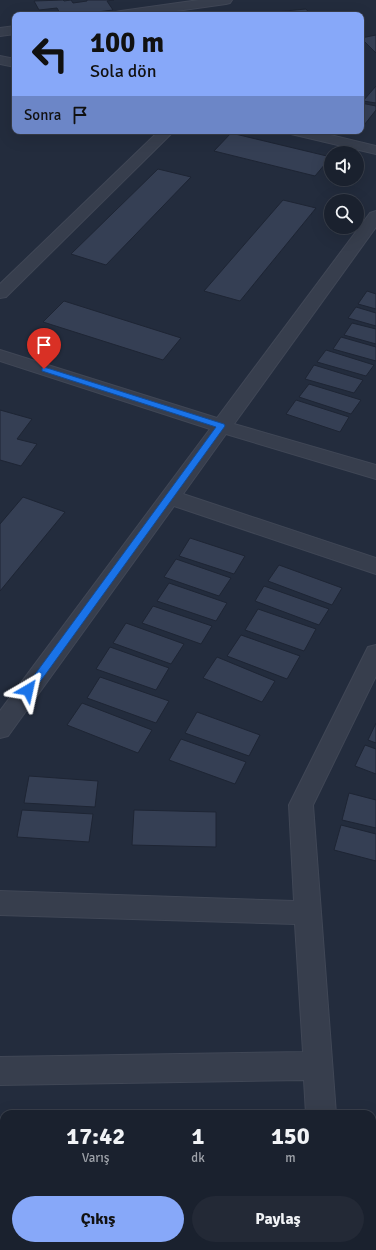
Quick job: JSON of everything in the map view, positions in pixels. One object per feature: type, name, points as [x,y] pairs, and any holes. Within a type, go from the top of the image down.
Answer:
[{"type":"street","points":[[148,12],[192,7],[226,0]]},
{"type":"street","points":[[0,32],[12,30]]},
{"type":"street","points":[[0,60],[12,62]]},
{"type":"street","points":[[0,293],[164,134]]},
{"type":"street","points":[[309,134],[376,150]]},
{"type":"street","points":[[0,729],[376,216]]},
{"type":"street","points":[[0,355],[221,426],[376,472]]},
{"type":"street","points":[[169,497],[376,566]]},
{"type":"street","points":[[321,1110],[301,805],[376,653]]},
{"type":"street","points":[[0,903],[308,913]]},
{"type":"street","points":[[0,1071],[318,1066]]},
{"type":"building","points":[[71,0],[73,3],[87,0],[114,0],[107,1],[113,10],[97,12],[59,12],[57,8],[39,10],[34,1]]},
{"type":"building","points":[[306,9],[308,12],[275,12]]},
{"type":"building","points":[[376,35],[376,53],[364,41],[364,37]]},
{"type":"building","points":[[376,86],[376,103],[364,101]]},
{"type":"building","points":[[364,104],[376,106],[376,110],[364,125]]},
{"type":"building","points":[[230,134],[235,134],[324,155],[324,165],[315,176],[214,151]]},
{"type":"building","points":[[158,169],[191,177],[106,265],[71,254]]},
{"type":"building","points":[[283,200],[316,208],[240,301],[204,291]]},
{"type":"building","points":[[367,291],[376,294],[376,309],[358,304]]},
{"type":"building","points":[[64,301],[181,338],[163,360],[43,322]]},
{"type":"building","points":[[356,307],[376,313],[376,326],[348,318]]},
{"type":"building","points":[[352,323],[376,329],[376,344],[344,335]]},
{"type":"building","points":[[341,337],[376,347],[376,361],[333,349]]},
{"type":"building","points":[[326,350],[374,365],[366,376],[317,362]]},
{"type":"building","points":[[314,365],[363,380],[354,393],[305,379]]},
{"type":"building","points":[[309,384],[361,400],[351,414],[299,397]]},
{"type":"building","points":[[296,400],[349,417],[340,432],[286,414]]},
{"type":"building","points":[[0,410],[32,419],[17,439],[37,444],[21,466],[0,460]]},
{"type":"building","points":[[23,497],[65,512],[0,591],[0,524]]},
{"type":"building","points":[[190,538],[245,556],[234,574],[179,556]]},
{"type":"building","points":[[176,559],[231,578],[219,596],[164,577]]},
{"type":"building","points":[[279,565],[342,588],[332,605],[268,581]]},
{"type":"building","points":[[169,583],[227,603],[216,621],[157,601]]},
{"type":"building","points":[[264,586],[329,609],[319,625],[255,601]]},
{"type":"building","points":[[153,606],[212,626],[201,644],[142,623]]},
{"type":"building","points":[[258,609],[316,629],[304,651],[245,630]]},
{"type":"building","points":[[126,623],[184,644],[171,664],[113,643]]},
{"type":"building","points":[[241,635],[300,656],[287,679],[227,656]]},
{"type":"building","points":[[110,647],[169,668],[156,690],[96,669]]},
{"type":"building","points":[[217,657],[275,681],[262,702],[203,678]]},
{"type":"building","points":[[100,677],[169,701],[156,723],[87,698]]},
{"type":"building","points":[[82,703],[152,730],[138,753],[67,725]]},
{"type":"building","points":[[197,712],[260,735],[249,756],[185,733]]},
{"type":"building","points":[[376,723],[376,743],[368,740]]},
{"type":"building","points":[[181,739],[246,762],[235,784],[169,760]]},
{"type":"building","points":[[365,745],[376,749],[376,774],[355,766]]},
{"type":"building","points":[[29,776],[98,781],[95,807],[24,803]]},
{"type":"building","points":[[349,793],[376,800],[376,828],[342,820]]},
{"type":"building","points":[[22,810],[93,814],[89,842],[17,837]]},
{"type":"building","points":[[134,810],[216,812],[216,847],[132,845]]},
{"type":"building","points":[[341,825],[376,834],[376,861],[334,850]]},
{"type":"route","points":[[28,690],[221,426],[44,369]]}]
